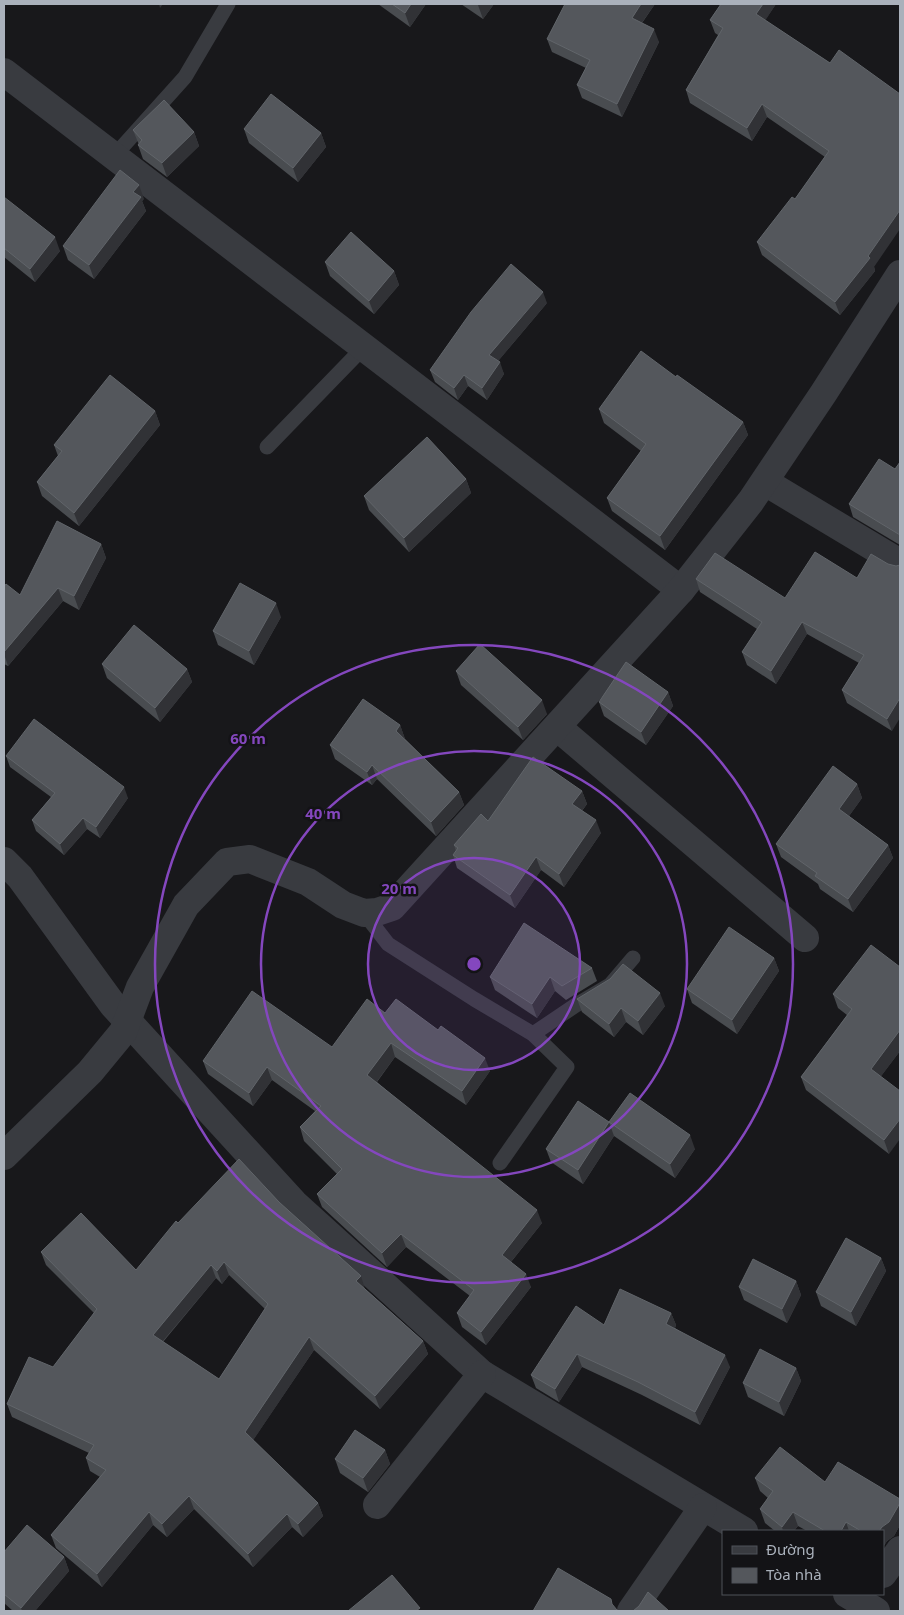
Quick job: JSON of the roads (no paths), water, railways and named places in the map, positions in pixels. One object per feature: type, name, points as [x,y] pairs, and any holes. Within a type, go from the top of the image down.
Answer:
[{"type":"street","points":[[4,72],[115,155],[681,590]]},
{"type":"street","points":[[4,1156],[90,1072],[123,1032],[140,987],[186,905],[227,862],[250,859],[308,882],[343,904],[364,913],[377,912],[392,907],[681,590],[751,501],[900,274]]},
{"type":"street","points":[[764,482],[900,563]]},
{"type":"street","points":[[557,727],[805,938]]},
{"type":"street","points":[[4,861],[20,876],[113,1005],[294,1202],[482,1374],[742,1530]]},
{"type":"street","points":[[377,1505],[482,1374]]},
{"type":"street","points":[[631,1611],[703,1507]]},
{"type":"street","points":[[884,1573],[900,1550]]},
{"type":"lane","points":[[115,155],[185,77],[228,4]]},
{"type":"lane","points":[[267,447],[364,347]]},
{"type":"lane","points":[[364,913],[388,944],[533,1034],[567,1068],[500,1163]]},
{"type":"lane","points":[[533,1034],[610,985],[633,958]]}]
